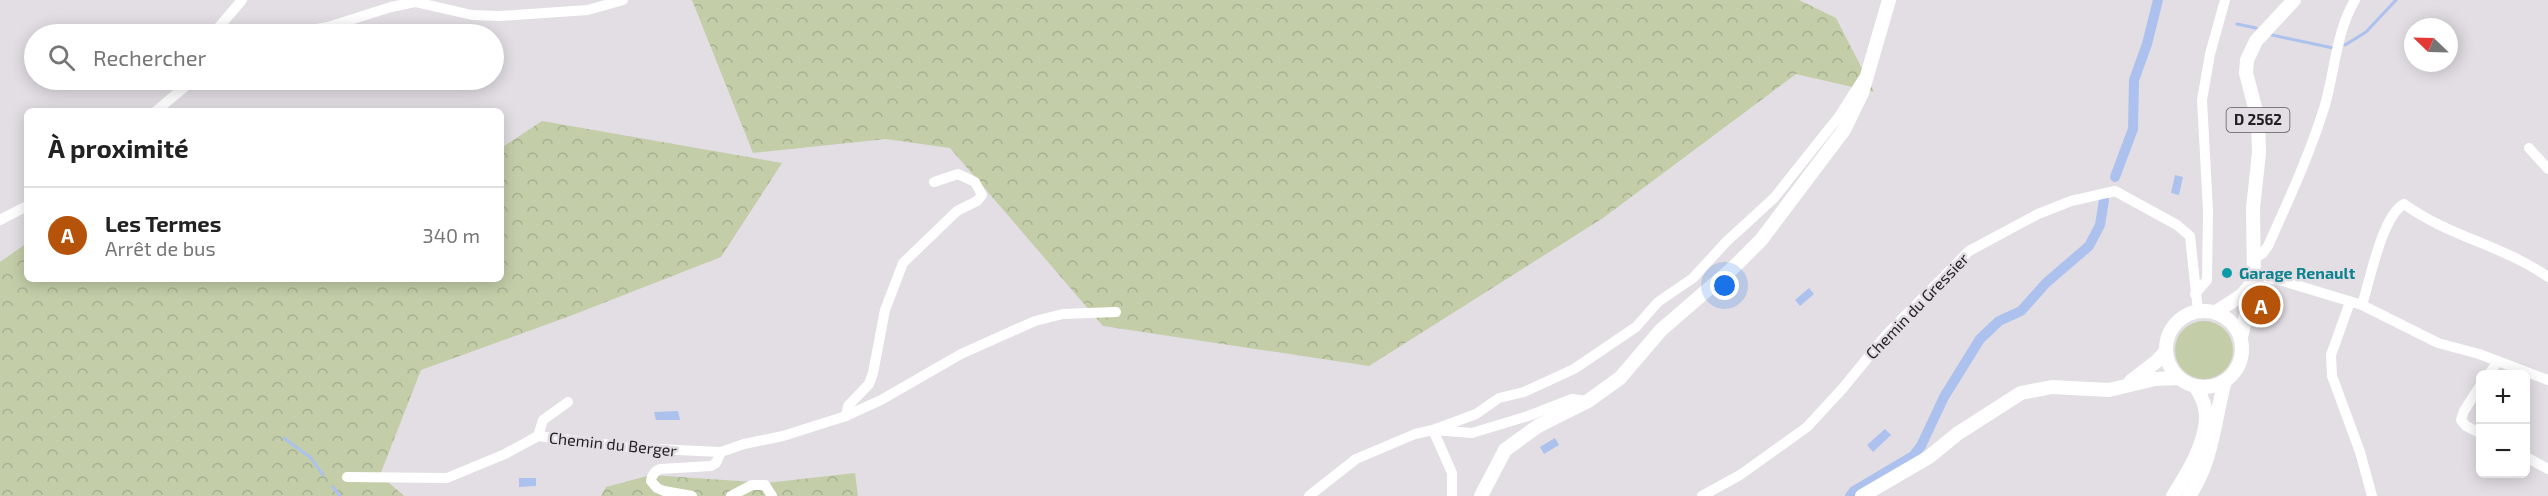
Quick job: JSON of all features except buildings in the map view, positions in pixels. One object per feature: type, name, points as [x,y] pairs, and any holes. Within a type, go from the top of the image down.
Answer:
[{"type":"main road","points":[[1481,496],[1505,450],[1538,426],[1588,401],[1620,378],[1661,330],[1735,266],[1761,240],[1844,130],[1862,93],[1889,0]]},
{"type":"main road","name":"D 2562","points":[[2241,337],[2254,280],[2253,208],[2260,136],[2258,119],[2249,91],[2246,73],[2247,60],[2256,41],[2294,0]]},
{"type":"main road","points":[[2216,312],[2242,295],[2254,280]]},
{"type":"main road","points":[[2198,311],[2216,312],[2235,326],[2241,337],[2241,360],[2235,372],[2225,381],[2206,388],[2196,387],[2178,378],[2172,370],[2166,351],[2167,340],[2178,321],[2198,311]]},
{"type":"main road","points":[[2121,388],[2143,374],[2166,351]]},
{"type":"main road","points":[[1862,496],[1929,457],[1957,434],[2021,393],[2052,387],[2109,390],[2155,379],[2178,378]]},
{"type":"main road","points":[[2190,496],[2210,453],[2225,381]]},
{"type":"main road","points":[[2173,496],[2191,468],[2206,422],[2205,409],[2196,387]]},
{"type":"street","points":[[222,24],[242,0]]},
{"type":"street","points":[[337,24],[415,2],[472,15],[499,16],[588,10],[623,0]]},
{"type":"street","points":[[2195,294],[2207,280],[2208,211],[2202,100],[2210,54],[2225,0]]},
{"type":"street","points":[[2255,258],[2266,250],[2311,151],[2326,102],[2341,32],[2355,0]]},
{"type":"street","points":[[1309,496],[1356,459],[1415,434],[1433,430],[1476,414],[1499,399],[1524,392],[1574,369],[1636,327],[1659,302],[1693,278],[1726,242],[1774,198],[1840,116],[1870,68]]},
{"type":"street","points":[[159,108],[179,90]]},
{"type":"street","points":[[2529,148],[2548,169]]},
{"type":"street","points":[[846,416],[848,406],[868,384],[873,373],[885,310],[903,263],[957,211],[977,201],[982,195],[975,182],[958,174],[946,176],[934,182]]},
{"type":"street","name":"Chemin du Gressier","points":[[1702,496],[1740,475],[1807,428],[1887,334],[1970,251],[2038,214],[2098,193],[2115,191],[2177,225],[2190,236],[2198,311]]},
{"type":"street","points":[[2362,305],[2387,225],[2398,207],[2404,204],[2423,218],[2517,258],[2548,277]]},
{"type":"street","points":[[0,220],[24,208]]},
{"type":"street","points":[[2254,280],[2276,279],[2362,305],[2438,343],[2498,361],[2548,380]]},
{"type":"street","points":[[2350,302],[2331,355],[2332,376],[2360,452],[2372,496]]},
{"type":"street","points":[[721,452],[846,416],[881,400],[961,354],[1035,321],[1063,314],[1116,312]]},
{"type":"street","points":[[2492,370],[2498,361]]},
{"type":"street","points":[[2476,393],[2464,411],[2461,420],[2476,431]]},
{"type":"street","points":[[1433,430],[1472,433],[1528,416],[1572,399],[1588,401]]},
{"type":"street","points":[[538,436],[543,420],[568,402]]},
{"type":"street","points":[[1433,430],[1452,473],[1452,496]]},
{"type":"street","name":"Chemin du Berger","points":[[347,477],[447,478],[505,454],[538,436],[635,448],[721,452],[720,458],[711,466],[660,469],[655,471],[651,477],[651,481],[657,488],[692,496]]},
{"type":"street","points":[[2530,459],[2548,469]]},
{"type":"street","points":[[2180,496],[2191,468]]},
{"type":"street","points":[[731,496],[752,485],[765,485],[772,496]]},
{"type":"green space","points":[[692,0],[1799,0],[1836,18],[1874,92],[1796,74],[1603,218],[1369,366],[1103,326],[950,148],[886,139],[753,153]]},
{"type":"green space","points":[[542,121],[782,163],[721,257],[570,316],[421,370],[380,475],[404,496],[0,496],[0,262],[24,245],[24,282],[504,282],[504,146]]},
{"type":"green space","points":[[2204,321],[2215,323],[2228,334],[2233,350],[2231,361],[2220,374],[2204,379],[2193,377],[2180,366],[2175,350],[2177,339],[2188,326]]},
{"type":"green space","points":[[855,473],[858,496],[601,496],[606,487],[651,475],[766,483]]},
{"type":"water","points":[[2175,175],[2183,177],[2179,195],[2171,193]]},
{"type":"water","points":[[1809,288],[1814,294],[1800,306],[1795,300]]},
{"type":"water","points":[[678,411],[680,420],[656,420],[654,412]]},
{"type":"water","points":[[1885,429],[1891,435],[1873,452],[1867,445]]},
{"type":"water","points":[[1555,438],[1559,445],[1544,454],[1540,447]]},
{"type":"water","points":[[519,478],[536,478],[536,486],[519,487]]},
{"type":"waterway","points":[[2115,177],[2133,129],[2134,80],[2147,44],[2158,0]]},
{"type":"waterway","points":[[2345,45],[2366,32],[2396,0]]},
{"type":"waterway","points":[[2237,24],[2256,28]]},
{"type":"waterway","points":[[2272,35],[2333,48]]},
{"type":"waterway","points":[[1850,496],[1854,491],[1913,456],[1921,446],[1944,397],[1980,339],[1999,321],[2021,311],[2046,283],[2089,246],[2100,225],[2104,200]]},
{"type":"waterway","points":[[284,438],[311,458],[323,475]]},
{"type":"waterway","points":[[333,487],[340,496]]},
{"type":"place","name":"Garage Renault","points":[[2227,273]]},
{"type":"place","name":"Les Termes","points":[[2261,305]]}]
